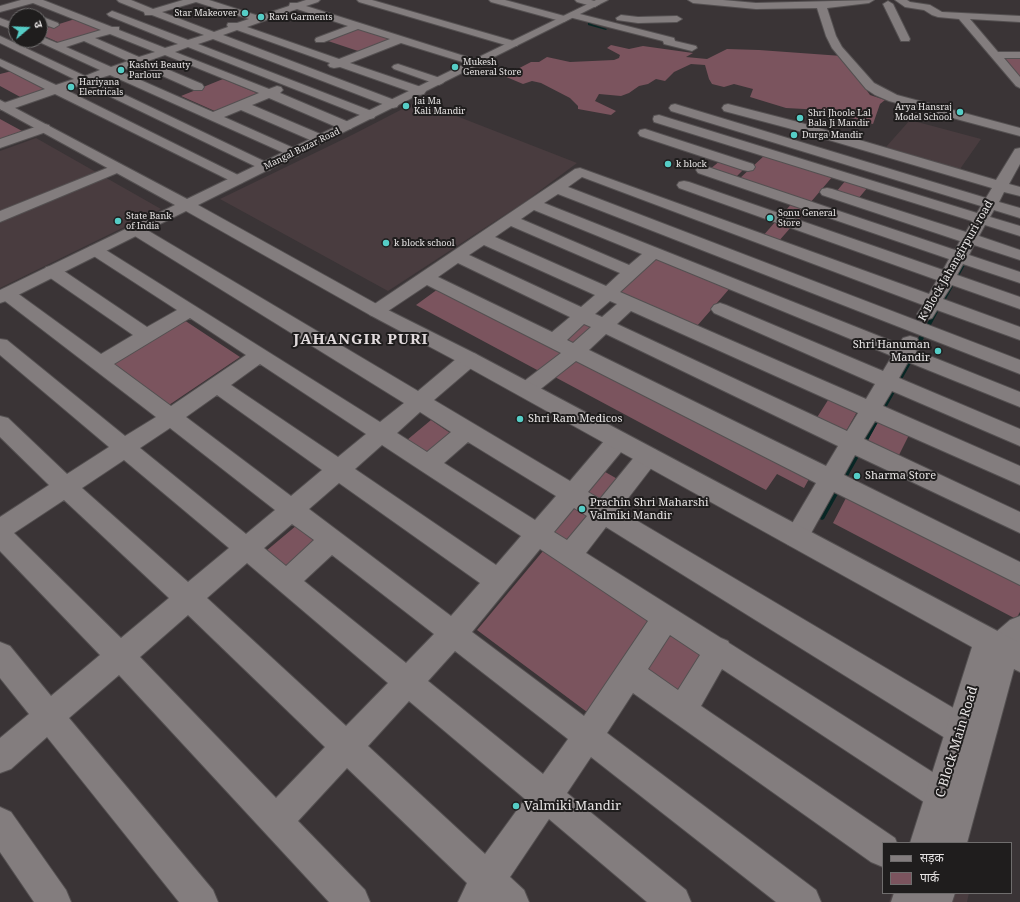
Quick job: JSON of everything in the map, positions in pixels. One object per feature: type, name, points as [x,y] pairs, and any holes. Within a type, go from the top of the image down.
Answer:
[{"type":"street","points":[[9,5],[34,0],[269,93],[346,126]]},
{"type":"street","points":[[122,0],[393,104]]},
{"type":"street","points":[[160,0],[196,12]]},
{"type":"street","points":[[57,46],[85,38],[130,21],[201,0],[272,24]]},
{"type":"street","points":[[362,0],[513,44]]},
{"type":"street","points":[[494,0],[582,8],[604,16],[634,20],[679,21],[673,9]]},
{"type":"street","points":[[693,0],[756,6],[858,2],[888,4],[902,2],[911,6],[928,7],[937,14],[963,17],[1020,19]]},
{"type":"street","points":[[858,2],[869,0]]},
{"type":"street","points":[[2,106],[56,90],[297,6],[318,1]]},
{"type":"street","points":[[283,2],[476,63]]},
{"type":"street","points":[[388,7],[401,2]]},
{"type":"street","points":[[812,3],[838,48],[870,86],[879,92],[893,98],[1020,132]]},
{"type":"street","points":[[888,4],[905,39]]},
{"type":"street","points":[[265,8],[292,17]]},
{"type":"street","points":[[582,8],[670,40],[668,42],[692,48]]},
{"type":"street","name":"Mangal Bazar Road","points":[[4,295],[420,90],[439,81],[464,74],[476,63],[582,8]]},
{"type":"street","points":[[989,8],[1007,19]]},
{"type":"street","points":[[99,9],[370,115]]},
{"type":"street","points":[[937,14],[936,16],[942,25]]},
{"type":"street","points":[[245,15],[223,22],[420,90]]},
{"type":"street","points":[[963,17],[1020,84]]},
{"type":"street","points":[[48,22],[54,25]]},
{"type":"street","points":[[334,45],[317,39],[340,33],[358,25]]},
{"type":"street","points":[[326,28],[340,33]]},
{"type":"street","points":[[85,38],[198,86]]},
{"type":"street","points":[[213,117],[314,73],[400,39]]},
{"type":"street","points":[[6,40],[44,60],[265,167]]},
{"type":"street","points":[[48,42],[293,153]]},
{"type":"street","points":[[0,73],[97,43]]},
{"type":"street","points":[[381,46],[395,51]]},
{"type":"street","points":[[480,49],[494,54]]},
{"type":"street","points":[[347,50],[374,59]]},
{"type":"street","points":[[996,55],[1020,55]]},
{"type":"street","points":[[0,62],[237,180]]},
{"type":"street","points":[[388,64],[439,81]]},
{"type":"street","points":[[444,67],[464,74]]},
{"type":"street","points":[[170,97],[226,76]]},
{"type":"street","points":[[241,105],[320,140]]},
{"type":"street","points":[[2,106],[376,311],[469,359],[796,537],[1006,645]]},
{"type":"street","points":[[675,108],[985,211],[1020,231]]},
{"type":"street","points":[[728,108],[793,125],[1020,192]]},
{"type":"street","points":[[659,119],[985,211],[1020,213]]},
{"type":"street","points":[[0,144],[44,128]]},
{"type":"street","points":[[645,132],[748,167]]},
{"type":"street","name":"K Block Jahangirpuri road","points":[[796,537],[1020,152]]},
{"type":"street","points":[[0,217],[117,168]]},
{"type":"street","points":[[703,170],[1020,278]]},
{"type":"street","points":[[376,311],[580,172],[1020,334]]},
{"type":"street","points":[[684,185],[1020,303]]},
{"type":"street","points":[[557,188],[1020,367]]},
{"type":"street","points":[[827,192],[1020,255]]},
{"type":"street","points":[[533,204],[1020,400]]},
{"type":"street","points":[[510,220],[631,272]]},
{"type":"street","points":[[136,230],[961,730]]},
{"type":"street","points":[[482,238],[1020,476]]},
{"type":"street","points":[[95,250],[951,801]]},
{"type":"street","points":[[554,341],[653,252]]},
{"type":"street","points":[[457,256],[1020,523]]},
{"type":"street","points":[[52,271],[147,336]]},
{"type":"street","points":[[425,277],[1020,574]]},
{"type":"street","points":[[697,333],[741,288]]},
{"type":"street","points":[[4,295],[100,363],[804,902]]},
{"type":"street","points":[[526,390],[575,352],[629,303]]},
{"type":"street","points":[[720,309],[1020,438]]},
{"type":"street","points":[[100,363],[190,310]]},
{"type":"street","points":[[0,345],[674,902]]},
{"type":"street","points":[[0,530],[260,355]]},
{"type":"street","points":[[0,758],[469,359]]},
{"type":"street","points":[[217,385],[498,581]]},
{"type":"street","points":[[0,424],[347,747],[481,890],[512,902]]},
{"type":"street","points":[[428,464],[467,430]]},
{"type":"street","points":[[276,821],[454,634],[618,440]]},
{"type":"street","points":[[570,555],[648,456]]},
{"type":"street","points":[[0,535],[120,656],[353,902]]},
{"type":"street","points":[[287,581],[331,540]]},
{"type":"street","points":[[481,890],[588,736],[666,617]]},
{"type":"street","name":"C Block Main Road","points":[[952,842],[951,801],[961,730],[1006,645]]},
{"type":"street","name":"C Block Main Road","points":[[927,842],[951,801],[1006,645]]},
{"type":"street","points":[[683,710],[718,650]]},
{"type":"street","points":[[0,656],[201,902]]},
{"type":"street","points":[[629,673],[882,849]]},
{"type":"street","points":[[0,823],[54,902]]},
{"type":"shaded area","name":"k block school","points":[[418,101],[577,163],[526,201],[388,291],[220,199],[354,134]]},
{"type":"shaded area","points":[[910,120],[981,139],[960,169],[886,147]]},
{"type":"shaded area","points":[[36,138],[161,209],[0,288],[0,151]]},
{"type":"shaded area","points":[[892,894],[969,894],[967,902],[889,902]]},
{"type":"green space","points":[[75,19],[104,31],[62,44],[48,38],[48,27]]},
{"type":"green space","points":[[357,27],[392,38],[361,52],[325,40]]},
{"type":"green space","points":[[611,45],[629,49],[643,46],[693,53],[686,57],[707,59],[727,49],[842,56],[870,95],[885,100],[880,104],[873,124],[822,110],[786,108],[750,97],[753,89],[734,84],[724,87],[712,84],[705,65],[691,64],[674,72],[665,81],[656,79],[621,96],[599,94],[595,101],[616,111],[611,115],[578,109],[578,106],[570,98],[541,83],[532,81],[523,84],[504,76],[531,62],[539,62],[547,57],[570,62],[614,60],[619,58],[620,55],[607,48]]},
{"type":"green space","points":[[1002,58],[1020,58],[1020,79]]},
{"type":"green space","points":[[12,71],[50,90],[24,99],[0,86],[0,74]]},
{"type":"green space","points":[[223,79],[259,94],[217,112],[181,96]]},
{"type":"green space","points":[[0,119],[22,131],[0,139]]},
{"type":"green space","points":[[765,155],[833,176],[810,203],[739,179]]},
{"type":"green space","points":[[721,160],[745,168],[734,179],[709,170]]},
{"type":"green space","points":[[846,180],[868,187],[858,199],[836,192]]},
{"type":"green space","points":[[793,202],[809,208],[797,222],[781,216]]},
{"type":"green space","points":[[776,221],[792,226],[778,242],[762,237]]},
{"type":"green space","points":[[656,258],[730,288],[697,326],[620,292]]},
{"type":"green space","points":[[438,289],[565,353],[539,371],[416,305]]},
{"type":"green space","points":[[581,318],[599,327],[576,348],[558,338]]},
{"type":"green space","points":[[184,320],[240,357],[169,405],[113,363]]},
{"type":"green space","points":[[574,356],[810,477],[804,488],[777,474],[766,490],[553,376]]},
{"type":"green space","points":[[830,397],[858,410],[845,433],[816,419]]},
{"type":"green space","points":[[431,420],[450,433],[426,453],[407,440]]},
{"type":"green space","points":[[878,421],[909,435],[897,459],[866,444]]},
{"type":"green space","points":[[600,469],[621,481],[601,505],[580,492]]},
{"type":"green space","points":[[847,496],[1020,582],[1020,612],[1016,619],[833,523]]},
{"type":"green space","points":[[576,500],[597,513],[568,548],[546,534]]},
{"type":"green space","points":[[297,525],[317,541],[285,568],[266,551]]},
{"type":"green space","points":[[543,551],[648,620],[587,712],[477,630]]},
{"type":"green space","points":[[669,628],[706,652],[677,699],[640,673]]},
{"type":"waterway","points":[[593,21],[589,24],[606,29]]},
{"type":"waterway","points":[[940,306],[967,258]]},
{"type":"waterway","points":[[916,347],[937,310]]},
{"type":"waterway","points":[[822,517],[912,356]]},
{"type":"place","name":"Star Makeover","points":[[245,13]]},
{"type":"place","name":"Ravi Garments","points":[[261,17]]},
{"type":"place","name":"Mukesh General Store","points":[[455,67]]},
{"type":"place","name":"Kashvi Beauty Parlour","points":[[121,70]]},
{"type":"place","name":"Hariyana Electricals","points":[[71,87]]},
{"type":"place","name":"Jai Ma Kali Mandir","points":[[406,106]]},
{"type":"place","name":"Arya Hansraj Model School","points":[[960,112]]},
{"type":"place","name":"Shri Jhoole Lal Bala Ji Mandir","points":[[800,118]]},
{"type":"place","name":"Durga Mandir","points":[[794,135]]},
{"type":"place","name":"k block","points":[[668,164]]},
{"type":"place","name":"Sonu General Store","points":[[770,218]]},
{"type":"place","name":"State Bank of India","points":[[118,221]]},
{"type":"place","name":"k block school","points":[[386,243]]},
{"type":"place","name":"Shri Hanuman Mandir","points":[[938,351]]},
{"type":"place","name":"Shri Ram Medicos","points":[[520,419]]},
{"type":"place","name":"Sharma Store","points":[[857,476]]},
{"type":"place","name":"Prachin Shri Maharshi Valmiki Mandir","points":[[582,509]]},
{"type":"place","name":"Valmiki Mandir","points":[[516,806]]},
{"type":"district","name":"JAHANGIR PURI","points":[[361,340]]}]
